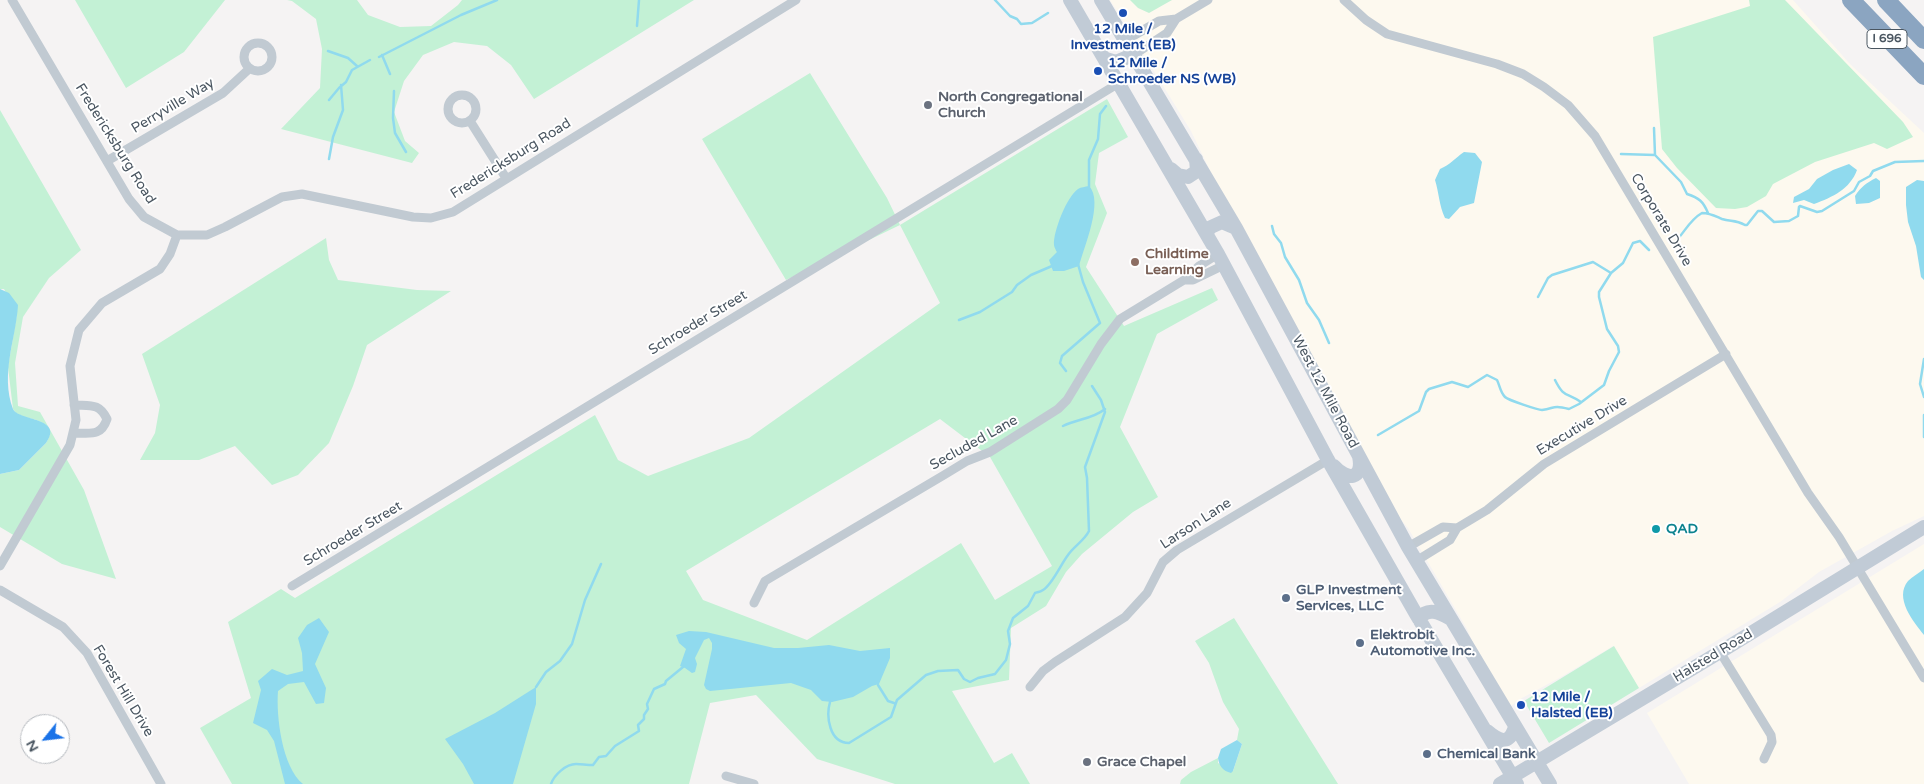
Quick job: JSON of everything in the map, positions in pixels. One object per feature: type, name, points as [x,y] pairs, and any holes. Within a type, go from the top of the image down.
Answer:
[{"type":"highway","name":"I 696","points":[[1851,0],[1924,76]]},
{"type":"highway","name":"I 696","points":[[1886,0],[1924,40]]},
{"type":"main road","name":"West 12 Mile Road","points":[[1070,0],[1206,232],[1328,460],[1515,780]]},
{"type":"main road","name":"West 12 Mile Road","points":[[1101,0],[1196,157],[1236,228],[1416,561],[1550,784]]},
{"type":"main road","points":[[1106,59],[1116,62],[1135,54]]},
{"type":"main road","points":[[1168,167],[1178,175],[1188,177],[1197,171],[1196,157]]},
{"type":"main road","points":[[1206,232],[1210,227],[1222,222],[1236,228]]},
{"type":"main road","points":[[1328,460],[1338,471],[1344,474],[1355,475],[1361,467],[1359,455]]},
{"type":"main road","name":"Halsted Road","points":[[1500,784],[1515,780],[1537,762],[1924,527]]},
{"type":"main road","points":[[1419,618],[1432,611],[1440,613],[1451,620]]},
{"type":"main road","points":[[1484,729],[1495,738],[1507,740],[1513,735],[1515,727]]},
{"type":"street","name":"Fredericksburg Road","points":[[12,0],[129,199],[144,217],[177,235],[207,235],[282,197],[302,194],[413,218],[431,218],[453,212],[796,0]]},
{"type":"street","points":[[1126,40],[1159,21],[1176,19],[1208,0]]},
{"type":"street","name":"Corporate Drive","points":[[1344,0],[1366,20],[1387,34],[1497,64],[1523,74],[1537,82],[1568,106],[1595,136],[1808,493],[1857,568],[1924,678]]},
{"type":"street","points":[[1135,54],[1167,33],[1176,19]]},
{"type":"street","name":"Perryville Way","points":[[107,161],[223,93],[249,69]]},
{"type":"street","name":"Schroeder Street","points":[[292,586],[1119,82]]},
{"type":"street","points":[[470,121],[506,178]]},
{"type":"street","points":[[0,566],[65,457],[74,432],[76,420],[70,366],[79,330],[102,303],[160,269],[170,254],[177,235]]},
{"type":"street","name":"Secluded Lane","points":[[754,603],[765,581],[944,475],[990,452],[1050,415],[1067,400],[1101,344],[1120,319],[1184,280],[1199,266],[1221,259]]},
{"type":"street","name":"Executive Drive","points":[[1416,561],[1450,540],[1457,528],[1487,510],[1544,464],[1726,354]]},
{"type":"street","points":[[74,405],[96,406],[103,411],[107,419],[104,428],[97,433],[74,432]]},
{"type":"street","name":"Larson Lane","points":[[1030,687],[1054,662],[1125,617],[1147,592],[1163,562],[1177,550],[1328,460]]},
{"type":"street","name":"Executive Drive","points":[[1408,547],[1443,527],[1457,528]]},
{"type":"street","name":"Forest Hill Drive","points":[[0,590],[63,627],[87,653],[161,784]]},
{"type":"street","points":[[1720,652],[1771,735],[1772,742],[1764,759]]},
{"type":"street","points":[[726,776],[754,784]]},
{"type":"shaded area","points":[[1110,0],[1793,0],[1850,64],[1924,133],[1924,516],[1892,531],[1819,572],[1780,602],[1639,688],[1613,646],[1508,708],[1477,652],[1467,629],[1408,528],[1393,510],[1216,183],[1191,131]]},
{"type":"shaded area","points":[[1924,544],[1924,784],[1689,784],[1647,713]]},
{"type":"green space","points":[[75,0],[225,0],[184,52],[126,88]]},
{"type":"green space","points":[[287,0],[357,0],[368,15],[400,27],[431,26],[462,0],[694,0],[534,99],[511,65],[487,46],[454,42],[423,55],[404,81],[394,112],[405,141],[419,153],[412,163],[281,129],[320,88],[322,49],[316,19],[292,1]]},
{"type":"green space","points":[[1130,0],[1172,0],[1149,13],[1138,8]]},
{"type":"green space","points":[[1749,0],[1785,0],[1903,122],[1913,137],[1887,149],[1874,143],[1815,162],[1773,184],[1766,196],[1747,207],[1735,209],[1716,208],[1677,168],[1662,149],[1653,37],[1750,6]]},
{"type":"green space","points":[[810,73],[887,198],[900,225],[786,280],[702,139]]},
{"type":"green space","points":[[1107,99],[1128,137],[1099,153],[1095,184],[1107,213],[1086,267],[1124,326],[1212,288],[1218,300],[1157,334],[1120,427],[1158,497],[1133,512],[1082,554],[1066,572],[1046,606],[1011,628],[1009,680],[952,691],[994,763],[1012,753],[1030,784],[895,784],[817,759],[756,695],[710,703],[689,784],[232,784],[200,728],[251,698],[228,622],[281,589],[295,598],[595,415],[618,460],[648,476],[749,438],[940,303],[900,225]],"holes":[[[940,419],[990,457],[1052,566],[995,600],[961,543],[807,640],[703,600],[686,571]]]},
{"type":"green space","points":[[0,110],[81,250],[49,278],[23,317],[15,363],[18,406],[40,412],[84,490],[116,579],[62,564],[0,527],[0,474],[19,470],[46,443],[50,430],[41,422],[16,413],[13,409],[8,367],[17,314],[4,289],[0,289]]},
{"type":"green space","points":[[326,238],[329,260],[338,280],[417,290],[451,291],[367,345],[353,386],[329,443],[298,475],[272,485],[235,446],[199,460],[140,460],[155,433],[160,405],[142,354]]},
{"type":"green space","points":[[1234,618],[1338,784],[1180,784],[1181,780],[1191,772],[1218,758],[1218,763],[1233,771],[1242,744],[1237,740],[1239,729],[1223,702],[1209,663],[1195,641]]},
{"type":"green space","points":[[1614,646],[1639,688],[1549,743],[1524,701]]},
{"type":"water","points":[[1464,152],[1475,153],[1482,162],[1474,203],[1460,207],[1449,219],[1445,218],[1435,180],[1440,169]]},
{"type":"water","points":[[1849,164],[1857,170],[1854,177],[1840,192],[1814,204],[1804,200],[1793,203],[1794,197],[1809,189],[1817,179]]},
{"type":"water","points":[[1876,178],[1880,181],[1880,198],[1869,203],[1856,204],[1855,196],[1857,193]]},
{"type":"water","points":[[1917,180],[1924,181],[1924,280],[1921,277],[1916,246],[1908,222],[1906,205],[1906,187]]},
{"type":"water","points":[[1089,186],[1093,193],[1094,213],[1079,266],[1064,271],[1053,271],[1049,260],[1057,252],[1054,246],[1054,239],[1062,215],[1069,199],[1074,193],[1079,188]]},
{"type":"water","points":[[0,289],[9,293],[18,305],[8,370],[9,396],[13,409],[23,416],[45,424],[50,428],[50,435],[46,443],[19,470],[0,474]]},
{"type":"water","points":[[1924,569],[1924,635],[1910,616],[1903,595],[1908,581]]},
{"type":"water","points":[[319,618],[329,632],[315,664],[326,688],[324,703],[316,704],[304,682],[288,684],[278,691],[279,727],[285,754],[296,776],[303,784],[285,784],[274,741],[267,730],[253,723],[261,690],[258,681],[272,669],[287,675],[303,671],[302,653],[298,638],[307,625]]},
{"type":"water","points":[[689,631],[706,632],[774,648],[829,645],[860,651],[890,648],[890,658],[879,684],[853,697],[832,702],[822,701],[811,690],[791,683],[710,691],[704,685],[712,649],[712,643],[709,638],[704,640],[695,658],[697,664],[695,672],[692,673],[680,666],[686,649],[679,643],[676,635]]},
{"type":"water","points":[[536,687],[536,704],[513,784],[474,784],[463,764],[445,739],[495,713]]},
{"type":"water","points":[[1237,740],[1242,744],[1231,773],[1222,768],[1218,758],[1221,749]]},
{"type":"waterway","points":[[379,57],[461,15],[497,0]]},
{"type":"waterway","points":[[637,26],[639,0]]},
{"type":"waterway","points":[[995,0],[1010,16],[1017,19],[1021,24],[1032,23],[1048,13]]},
{"type":"waterway","points":[[328,51],[348,58],[357,66]]},
{"type":"waterway","points":[[382,55],[390,74]]},
{"type":"waterway","points":[[329,100],[346,82],[352,70],[370,60]]},
{"type":"waterway","points":[[329,159],[333,137],[343,110],[341,85]]},
{"type":"waterway","points":[[394,91],[393,118],[395,133],[406,152]]},
{"type":"waterway","points":[[1089,190],[1089,160],[1098,139],[1100,114],[1106,106]]},
{"type":"waterway","points":[[1654,128],[1655,155]]},
{"type":"waterway","points":[[1621,154],[1655,155],[1681,182],[1687,194],[1698,199],[1708,213]]},
{"type":"waterway","points":[[1673,244],[1694,219],[1702,213],[1745,225],[1758,211],[1762,211],[1774,222],[1789,221],[1798,216],[1800,206],[1817,212],[1822,211],[1854,191],[1859,182],[1870,176],[1873,171],[1895,162],[1924,161]]},
{"type":"waterway","points":[[1272,226],[1274,234],[1281,243],[1285,257],[1299,280],[1307,303],[1319,320],[1329,343]]},
{"type":"waterway","points":[[1378,435],[1419,411],[1429,389],[1452,382],[1468,387],[1487,375],[1497,380],[1505,397],[1529,407],[1542,410],[1557,407],[1569,409],[1579,404],[1604,385],[1619,352],[1618,346],[1607,329],[1599,292],[1611,273],[1623,263],[1633,243],[1640,241],[1649,250]]},
{"type":"waterway","points":[[1538,297],[1548,278],[1552,275],[1593,262],[1611,273]]},
{"type":"waterway","points":[[1066,371],[1060,363],[1062,356],[1100,323],[1083,282],[1078,264]]},
{"type":"waterway","points":[[959,320],[980,312],[1012,292],[1017,285],[1031,275],[1052,266]]},
{"type":"waterway","points":[[1924,359],[1920,384],[1924,397]]},
{"type":"waterway","points":[[1555,380],[1563,392],[1581,402]]},
{"type":"waterway","points":[[830,702],[828,714],[830,728],[837,739],[849,743],[891,717],[897,700],[926,675],[938,671],[958,670],[964,679],[970,682],[995,674],[1006,660],[1010,644],[1008,631],[1013,618],[1028,606],[1035,593],[1040,592],[1050,584],[1068,555],[1089,531],[1085,467],[1105,412],[1101,400],[1092,386]]},
{"type":"waterway","points":[[1063,426],[1095,415],[1105,409]]},
{"type":"waterway","points":[[1924,415],[1924,437]]},
{"type":"waterway","points":[[536,687],[546,672],[560,661],[572,644],[585,600],[601,564]]},
{"type":"waterway","points":[[551,784],[564,768],[572,764],[593,765],[599,757],[606,756],[615,746],[639,731],[638,725],[644,719],[648,709],[647,704],[654,689],[665,684],[683,667]]},
{"type":"waterway","points":[[878,685],[888,701],[894,703]]},
{"type":"place","name":"12 Mile / Investment (EB)","points":[[1123,13]]},
{"type":"place","name":"12 Mile / Schroeder NS (WB)","points":[[1098,71]]},
{"type":"place","name":"North Congregational Church","points":[[928,105]]},
{"type":"place","name":"Childtime Learning","points":[[1135,262]]},
{"type":"place","name":"QAD","points":[[1656,529]]},
{"type":"place","name":"GLP Investment Services, LLC","points":[[1286,598]]},
{"type":"place","name":"Elektrobit Automotive Inc.","points":[[1360,643]]},
{"type":"place","name":"12 Mile / Halsted (EB)","points":[[1521,705]]},
{"type":"place","name":"Chemical Bank","points":[[1427,754]]},
{"type":"place","name":"Grace Chapel","points":[[1087,762]]}]
